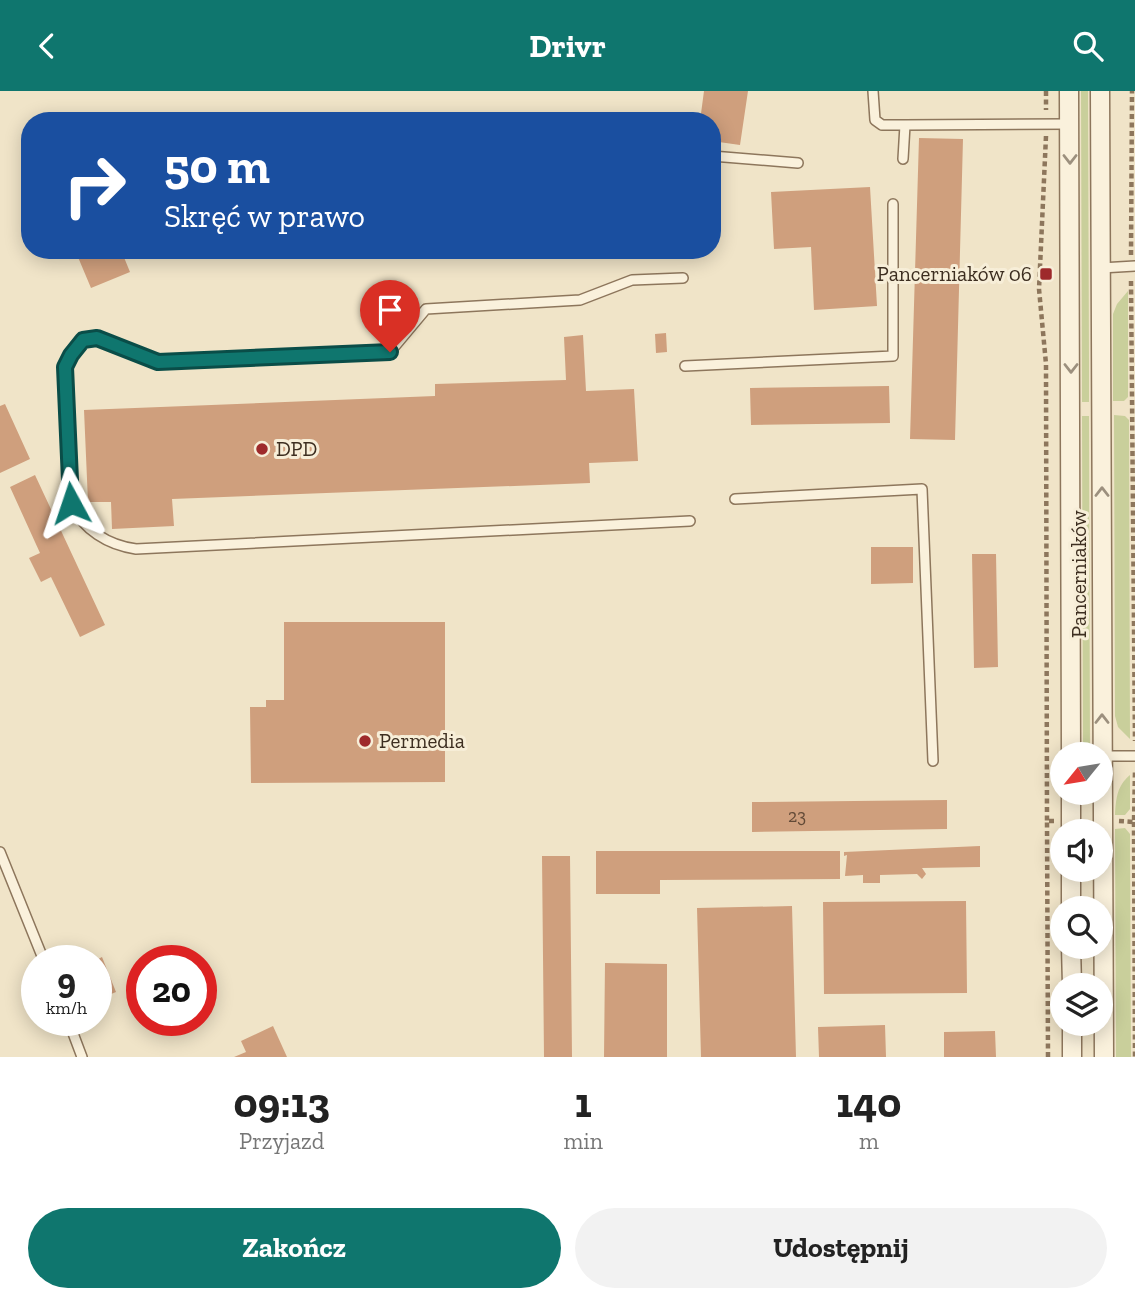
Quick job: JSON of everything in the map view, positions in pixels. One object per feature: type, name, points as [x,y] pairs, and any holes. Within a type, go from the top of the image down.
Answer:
[{"type":"street","name":"Pancerniaków","points":[[1069,91],[1071,742]]},
{"type":"street","name":"Pancerniaków","points":[[1100,91],[1102,742]]},
{"type":"street","name":"Pancerniaków","points":[[1102,805],[1104,1057]]},
{"type":"street","points":[[1072,1036],[1072,1057]]},
{"type":"lane","points":[[873,91],[875,120],[882,125],[1069,124]]},
{"type":"lane","points":[[903,159],[905,125]]},
{"type":"lane","points":[[721,157],[797,163]]},
{"type":"lane","points":[[685,366],[893,356],[893,204]]},
{"type":"lane","points":[[1101,268],[1135,265]]},
{"type":"lane","points":[[683,278],[632,280],[580,300],[426,309],[390,352],[158,362],[97,338],[83,340],[65,367],[65,384],[71,503],[94,532],[108,543],[122,547],[135,549],[690,521]]},
{"type":"lane","points":[[735,499],[922,489],[933,761]]},
{"type":"lane","points":[[1113,755],[1135,756]]},
{"type":"lane","points":[[0,852],[38,945]]},
{"type":"lane","points":[[74,1036],[82,1057]]},
{"type":"path","points":[[1046,91],[1046,184],[1039,248],[1039,289],[1046,364],[1047,821]]},
{"type":"path","points":[[1133,822],[1135,1057]]},
{"type":"green space","points":[[1081,91],[1088,91],[1089,402],[1082,402]]},
{"type":"green space","points":[[1128,291],[1128,397],[1124,401],[1113,401],[1113,314],[1117,304]]},
{"type":"green space","points":[[1114,415],[1125,416],[1129,420],[1130,739],[1118,727],[1115,716]]},
{"type":"green space","points":[[1082,416],[1089,416],[1090,742],[1083,742]]},
{"type":"green space","points":[[1130,775],[1130,809],[1125,815],[1115,815],[1118,793],[1122,783]]},
{"type":"green space","points":[[1125,828],[1130,834],[1131,1057],[1116,1057],[1115,829]]},
{"type":"building","points":[[704,91],[748,91],[740,145],[721,142],[721,112],[701,112]]},
{"type":"building","points":[[919,138],[963,139],[955,440],[910,439]]},
{"type":"building","points":[[870,187],[877,306],[814,310],[811,247],[774,249],[771,192]]},
{"type":"building","points":[[79,259],[125,259],[130,272],[91,288]]},
{"type":"building","points":[[666,333],[667,352],[656,353],[655,334]]},
{"type":"building","points":[[583,335],[586,391],[634,389],[638,461],[589,463],[590,483],[172,499],[174,526],[112,529],[111,502],[88,502],[84,410],[435,396],[435,384],[566,380],[564,337]]},
{"type":"building","points":[[889,386],[890,423],[751,425],[750,388]]},
{"type":"building","points":[[5,404],[30,459],[0,473],[0,406]]},
{"type":"building","points":[[35,475],[105,625],[80,637],[51,577],[41,582],[29,558],[40,553],[10,487]]},
{"type":"building","points":[[871,547],[913,547],[913,583],[871,584]]},
{"type":"building","points":[[972,554],[996,554],[998,667],[974,668]]},
{"type":"building","name":"Permedia","points":[[284,622],[445,622],[445,782],[251,783],[250,707],[266,707],[266,700],[284,700]]},
{"type":"building","points":[[947,800],[947,829],[752,832],[752,802]]},
{"type":"building","points":[[980,846],[980,867],[922,868],[926,874],[922,879],[917,874],[880,875],[880,883],[863,883],[863,875],[845,876],[847,855],[844,856],[844,852]]},
{"type":"building","points":[[596,851],[840,851],[840,879],[660,880],[660,894],[596,894]]},
{"type":"building","points":[[542,856],[570,856],[572,1057],[544,1057]]},
{"type":"building","points":[[966,901],[967,993],[824,994],[823,902]]},
{"type":"building","points":[[792,906],[796,1057],[701,1057],[697,908]]},
{"type":"building","points":[[605,963],[667,964],[667,1057],[604,1057]]},
{"type":"building","points":[[885,1025],[886,1057],[819,1057],[818,1027]]},
{"type":"building","points":[[273,1026],[287,1057],[234,1057],[246,1052],[241,1041]]},
{"type":"building","points":[[995,1031],[996,1057],[944,1057],[944,1032]]},
{"type":"place","name":"Pancerniaków 06","points":[[1046,274]]},
{"type":"place","name":"DPD","points":[[262,449]]},
{"type":"place","name":"Permedia","points":[[365,741]]},
{"type":"route","points":[[71,503],[65,367],[83,340],[97,338],[158,362],[390,352]]}]
